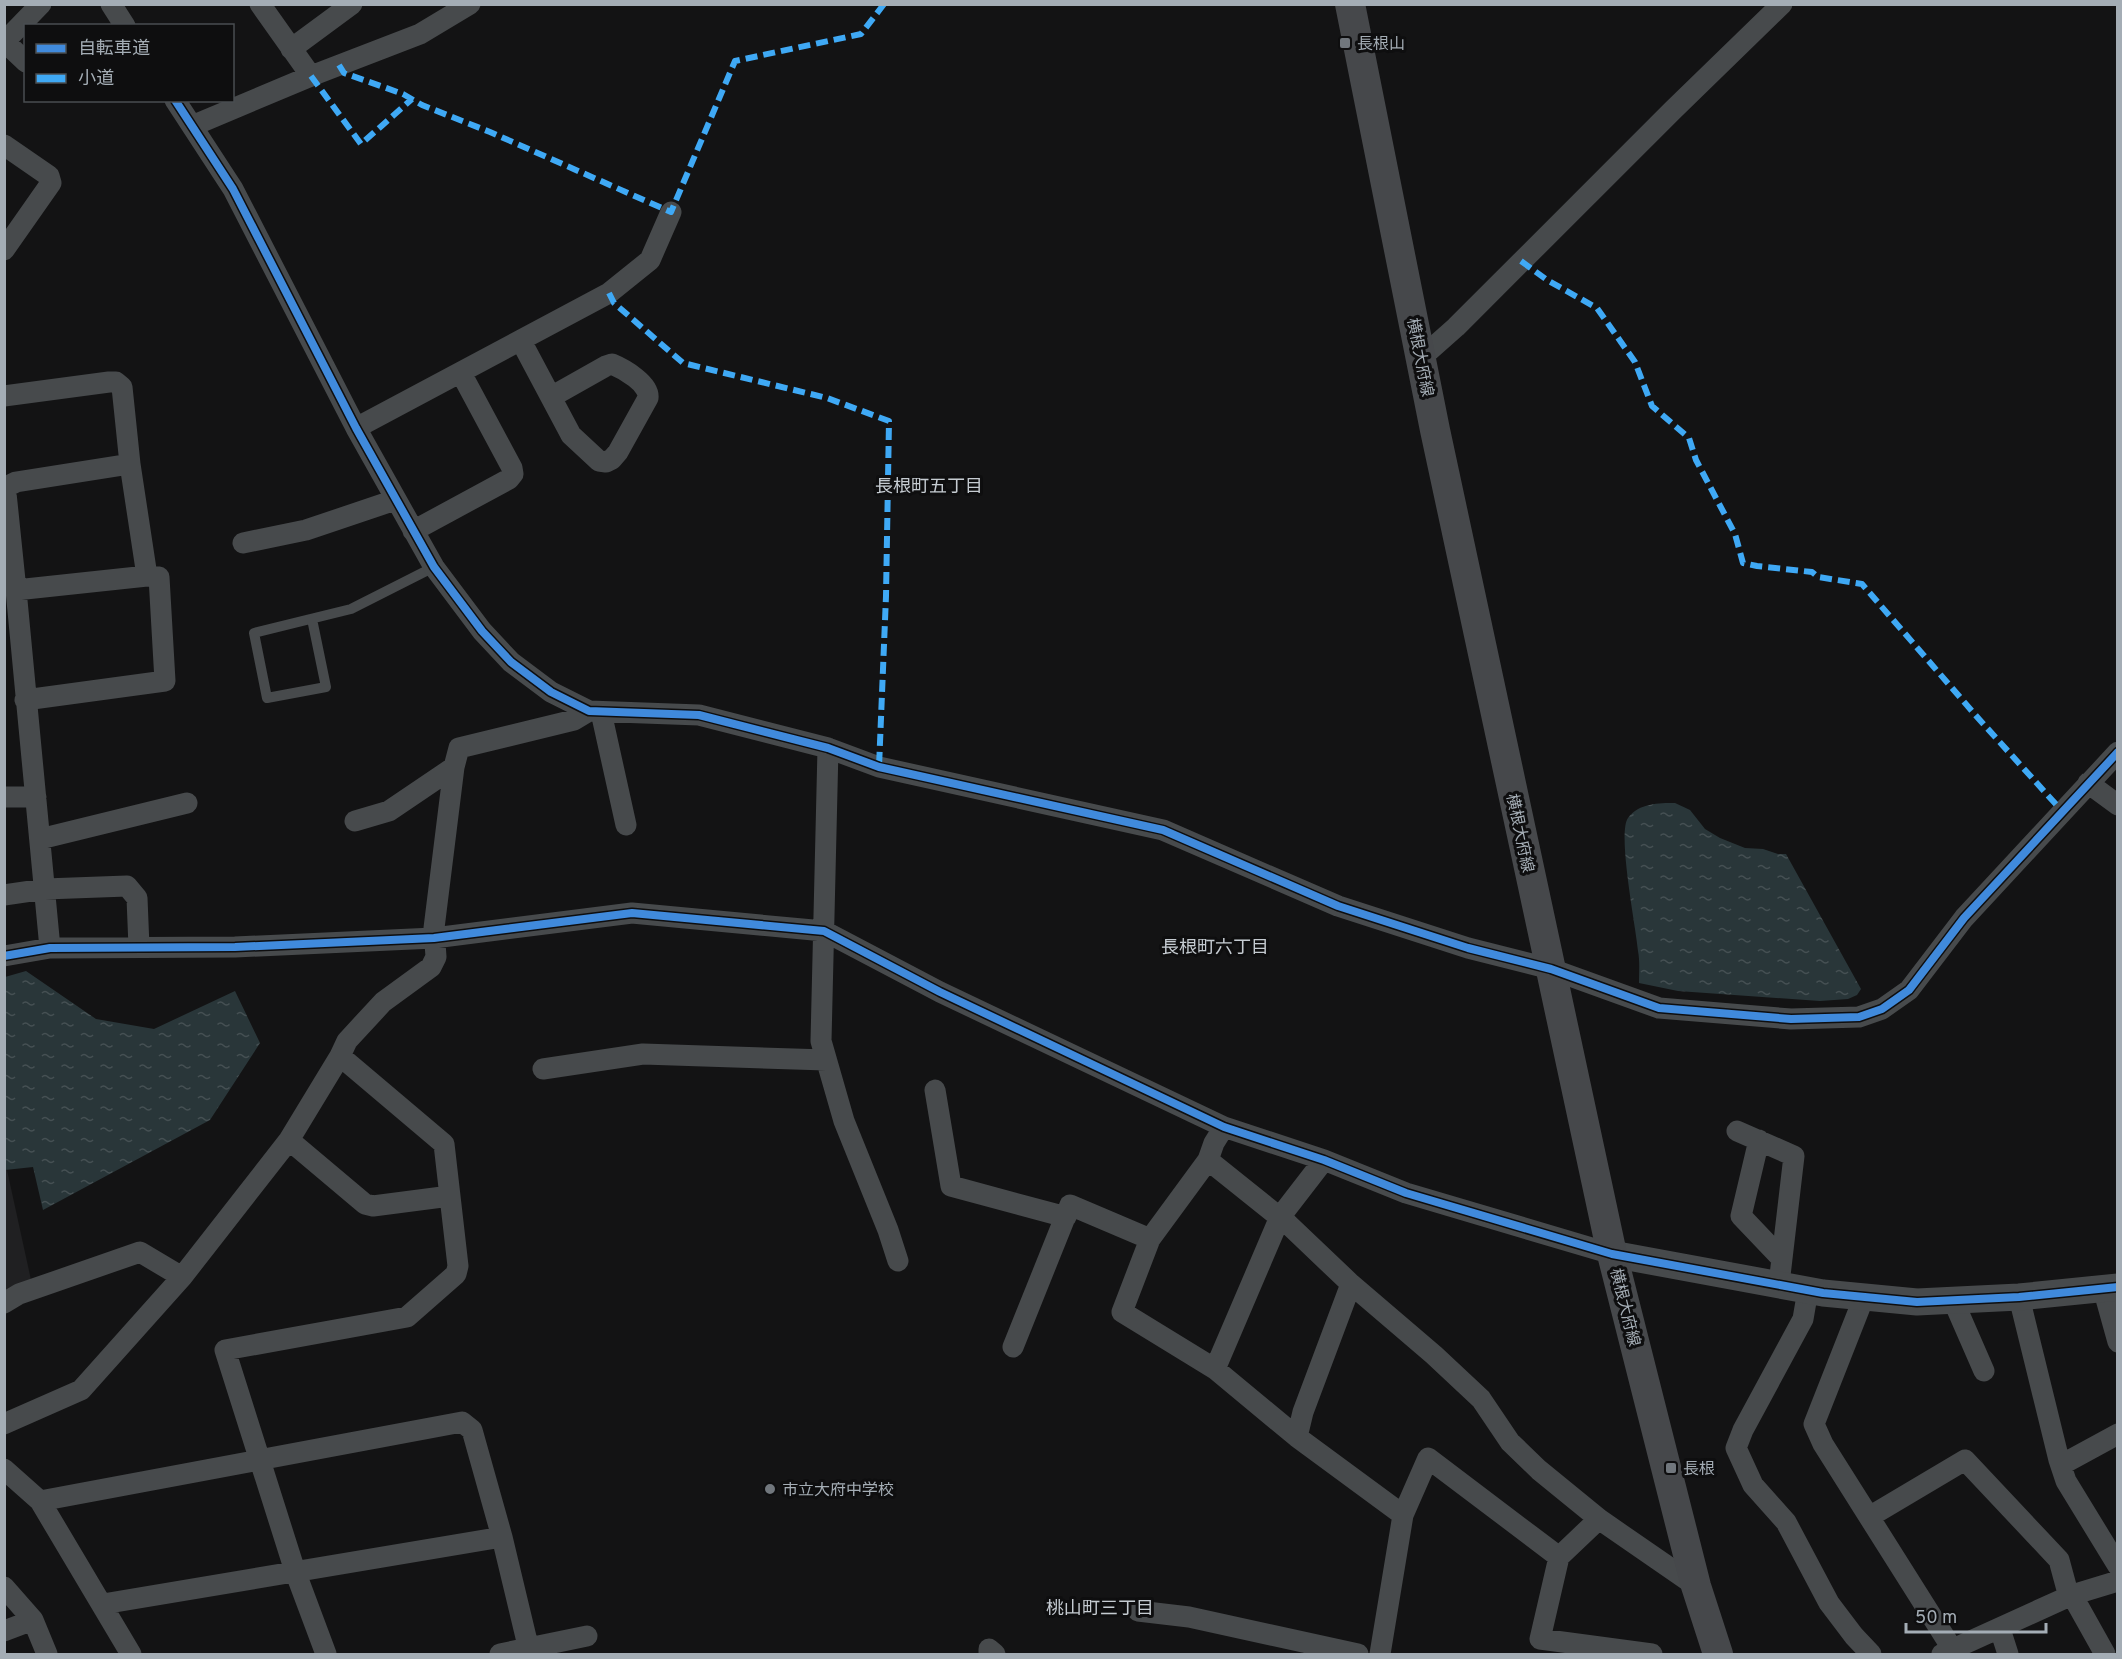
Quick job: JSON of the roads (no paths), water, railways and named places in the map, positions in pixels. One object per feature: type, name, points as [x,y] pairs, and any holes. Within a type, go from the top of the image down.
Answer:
[{"type":"main road","name":"横根大府線","points":[[1350,4],[1434,430],[1612,1254],[1696,1586],[1718,1654]]},
{"type":"street","points":[[24,60],[8,45],[8,38],[42,4]]},
{"type":"street","points":[[111,4],[124,24]]},
{"type":"street","points":[[260,4],[311,76]]},
{"type":"street","points":[[291,49],[352,4]]},
{"type":"street","points":[[192,126],[311,76],[420,34],[470,4]]},
{"type":"street","points":[[1421,358],[1456,327],[1782,4]]},
{"type":"street","points":[[176,102],[233,189],[356,428],[434,567],[482,631],[511,662],[551,692],[595,711],[699,715],[828,748],[879,767],[1163,830],[1338,906],[1468,948],[1551,969],[1659,1008],[1791,1019],[1859,1017],[1882,1009],[1909,990],[1964,918],[2118,752]]},
{"type":"street","points":[[4,146],[49,176],[51,183],[4,250]]},
{"type":"street","points":[[356,428],[609,293],[650,260],[671,212]]},
{"type":"street","points":[[521,341],[571,435],[600,461],[606,462],[618,452],[649,393],[645,386],[612,364],[551,397]]},
{"type":"street","points":[[412,531],[509,479],[513,474],[512,468],[461,373]]},
{"type":"street","points":[[4,396],[116,382],[122,387],[130,464],[147,576]]},
{"type":"street","points":[[50,948],[16,590],[6,525],[6,493],[8,486],[16,482],[130,464]]},
{"type":"street","points":[[243,543],[306,530],[395,500]]},
{"type":"street","points":[[16,590],[147,576],[159,577],[165,681],[25,700]]},
{"type":"street","points":[[4,1424],[81,1390],[182,1277],[289,1140],[347,1041],[383,1002],[431,967],[436,957],[434,928],[454,768],[459,748],[574,720],[595,711]]},
{"type":"street","points":[[595,711],[626,825]]},
{"type":"street","points":[[828,748],[821,1041],[844,1121],[888,1230],[898,1261]]},
{"type":"street","points":[[355,821],[389,811],[454,768]]},
{"type":"street","points":[[2088,783],[2118,805]]},
{"type":"street","points":[[4,797],[36,797]]},
{"type":"street","points":[[40,839],[187,802]]},
{"type":"street","points":[[4,895],[45,889],[127,886],[137,898],[139,947]]},
{"type":"street","points":[[4,956],[50,948],[235,947],[434,938],[632,913],[824,931],[939,992],[1224,1127],[1324,1160],[1406,1193],[1612,1254],[1781,1272]]},
{"type":"street","points":[[543,1069],[643,1054],[826,1060]]},
{"type":"street","points":[[326,1654],[295,1571],[225,1350],[407,1317],[456,1274],[458,1266],[444,1144],[340,1056]]},
{"type":"street","points":[[934,1090],[951,1186],[1066,1217]]},
{"type":"street","points":[[1224,1127],[1214,1143],[1208,1160],[1150,1239],[1122,1312],[1215,1369],[1297,1437],[1403,1515]]},
{"type":"street","points":[[1737,1131],[1794,1156],[1781,1272]]},
{"type":"street","points":[[289,1140],[365,1204],[373,1206],[450,1196]]},
{"type":"street","points":[[1759,1140],[1741,1216],[1781,1272],[1808,1290],[1917,1302],[2019,1297],[2110,1288],[2118,1342]]},
{"type":"street","points":[[1208,1160],[1280,1217],[1351,1284],[1434,1355],[1480,1399],[1510,1442],[1539,1470],[1599,1519],[1696,1586]]},
{"type":"street","points":[[1215,1369],[1280,1217],[1324,1160]]},
{"type":"street","points":[[1013,1347],[1070,1205],[1150,1239]]},
{"type":"street","points":[[4,1303],[19,1294],[140,1252],[182,1277]]},
{"type":"street","points":[[1297,1437],[1303,1412],[1351,1284]]},
{"type":"street","points":[[1808,1290],[1803,1318],[1743,1430],[1736,1448],[1753,1485],[1786,1522],[1829,1603],[1871,1654]]},
{"type":"street","points":[[1864,1297],[1814,1424],[1823,1444],[1869,1517],[1947,1652],[2070,1596],[2118,1581]]},
{"type":"street","points":[[2019,1297],[2031,1352],[2066,1481],[2118,1566]]},
{"type":"street","points":[[1953,1300],[1984,1371]]},
{"type":"street","points":[[40,1501],[462,1422],[472,1430],[502,1537],[530,1652]]},
{"type":"street","points":[[2061,1465],[2118,1434]]},
{"type":"street","points":[[1380,1654],[1403,1515],[1428,1458],[1559,1557]]},
{"type":"street","points":[[1869,1517],[1965,1460],[2059,1560],[2070,1596],[2105,1654]]},
{"type":"street","points":[[4,1469],[40,1501],[132,1654]]},
{"type":"street","points":[[1599,1519],[1559,1557],[1540,1639],[1652,1654]]},
{"type":"street","points":[[103,1604],[502,1537]]},
{"type":"street","points":[[4,1587],[33,1620],[47,1654]]},
{"type":"street","points":[[1138,1611],[1189,1617],[1358,1654]]},
{"type":"street","points":[[4,1631],[33,1620]]},
{"type":"street","points":[[2000,1629],[2008,1654]]},
{"type":"street","points":[[500,1654],[530,1652],[587,1636]]},
{"type":"street","points":[[989,1654],[989,1649],[995,1654]]},
{"type":"lane","points":[[312,619],[326,687],[267,698],[254,633],[351,609],[434,567]]},
{"type":"water","points":[[1675,803],[1690,810],[1705,829],[1720,838],[1745,848],[1786,854],[1861,989],[1857,995],[1848,999],[1820,1001],[1678,991],[1639,983],[1639,955],[1628,881],[1625,827],[1628,818],[1638,809],[1656,804]]},
{"type":"water","points":[[26,971],[96,1019],[154,1029],[235,991],[260,1043],[210,1120],[43,1210],[33,1167],[5,1170],[5,977]]},
{"type":"place","name":"長根山","points":[[1345,43]]},
{"type":"place","name":"長根","points":[[1671,1468]]},
{"type":"place","name":"市立大府中学校","points":[[770,1489]]},
{"type":"district","name":"長根町五丁目","points":[[929,486]]},
{"type":"district","name":"長根町六丁目","points":[[1215,947]]},
{"type":"district","name":"桃山町三丁目","points":[[1100,1608]]}]
